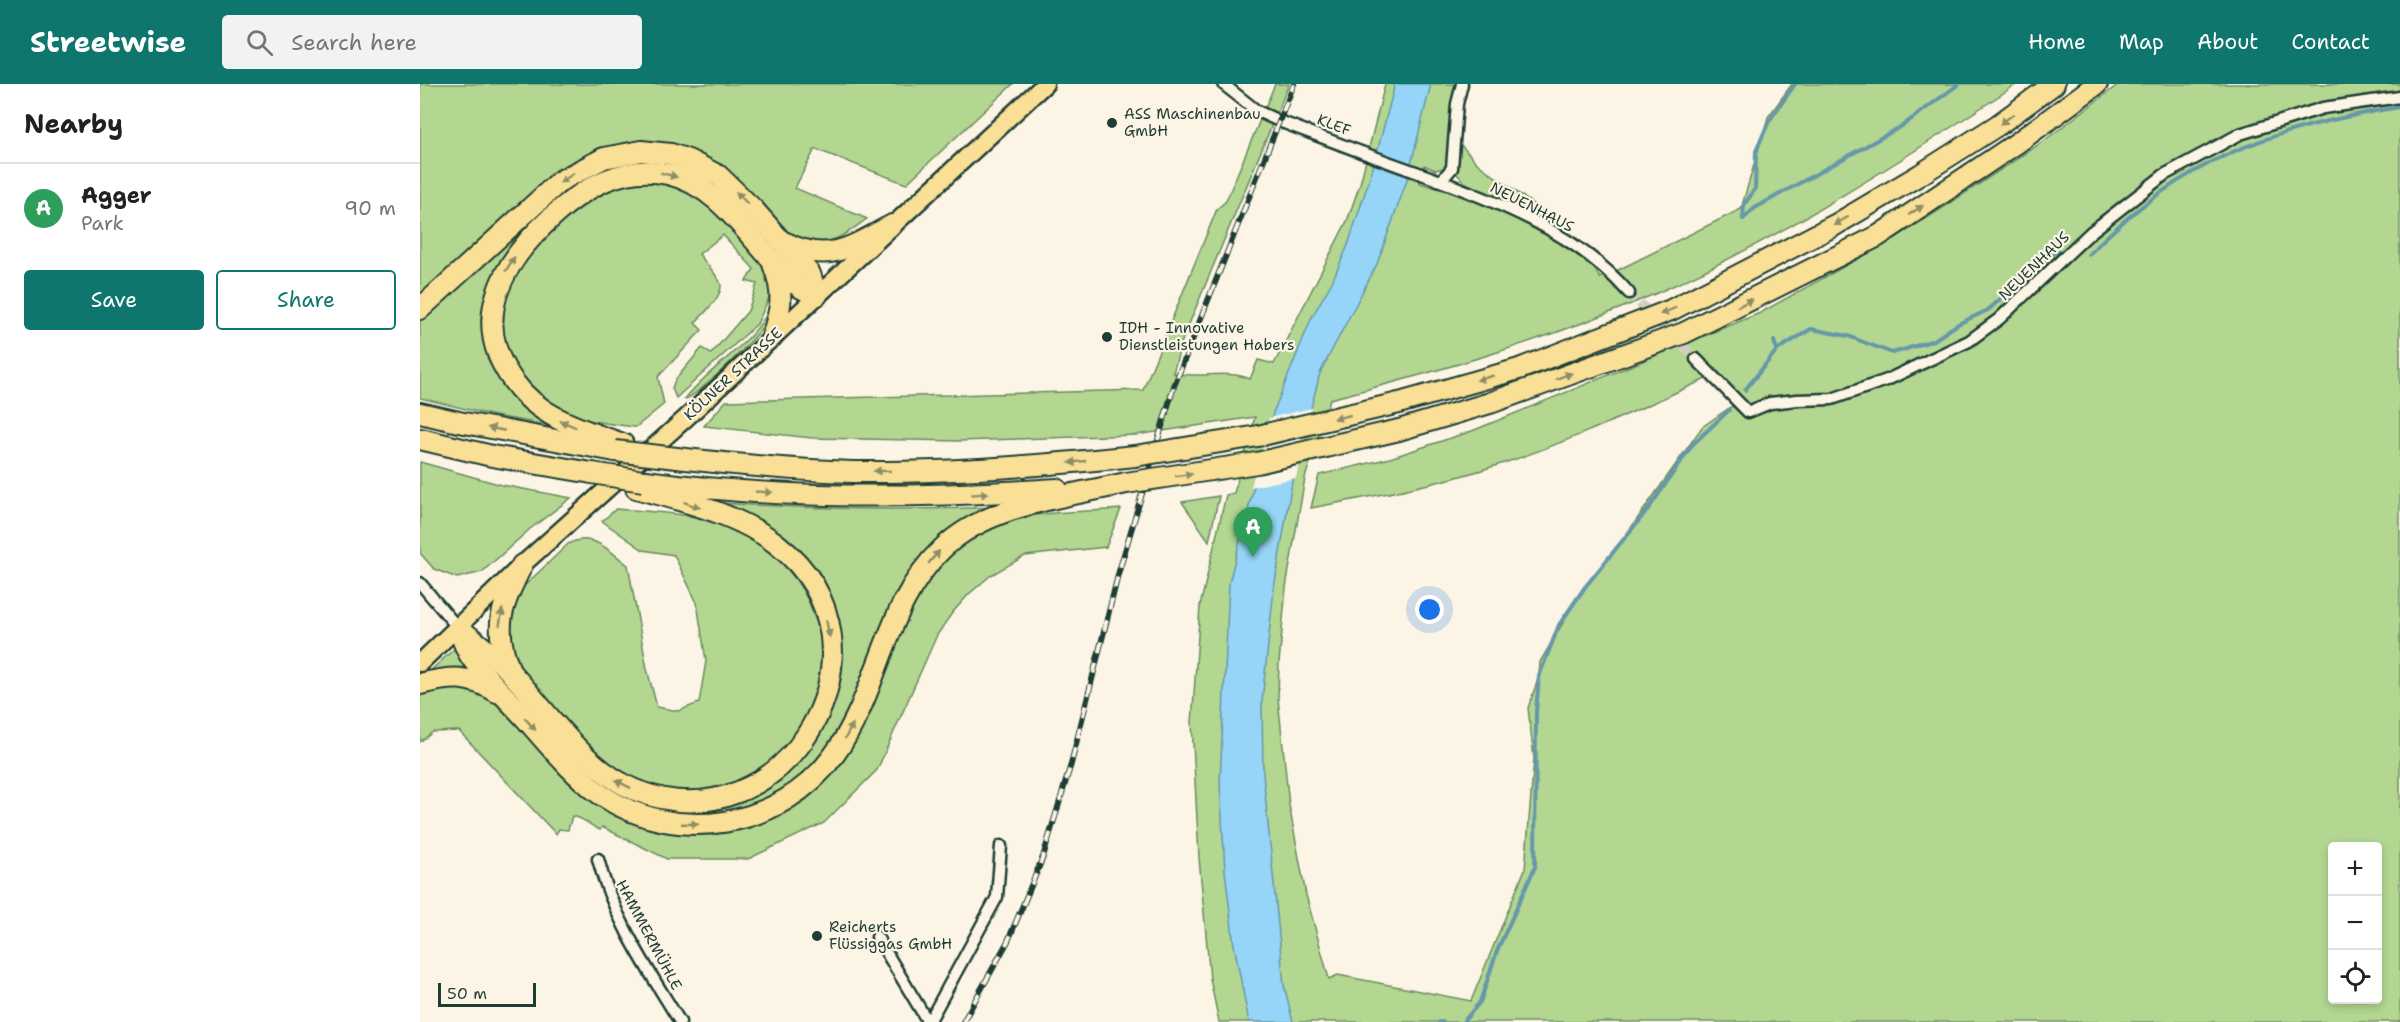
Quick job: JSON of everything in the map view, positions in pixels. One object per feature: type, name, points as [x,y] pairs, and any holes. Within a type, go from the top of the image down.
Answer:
[{"type":"highway","points":[[420,412],[459,422],[668,457],[779,469],[854,472],[958,471],[1059,464],[1135,456],[1258,436],[1399,403],[1519,369],[1671,310],[1835,225],[1998,125],[2054,84]]},
{"type":"highway","points":[[458,628],[471,657],[571,769],[600,794],[646,816],[674,823],[705,824],[743,819],[769,809],[796,793],[811,781],[834,756],[855,720],[906,598],[927,566],[947,544],[979,523],[1007,511],[1126,483],[1257,462],[1399,430],[1490,404],[1684,333],[1878,236],[2017,144],[2097,84]]},
{"type":"highway","points":[[420,309],[560,182],[589,164],[623,153],[641,151],[664,153],[703,166],[732,188],[776,248],[782,298],[772,338]]},
{"type":"highway","points":[[619,447],[559,420],[538,407],[513,382],[498,352],[493,318],[498,286],[513,258],[543,225],[587,189],[620,174],[650,171],[678,177],[704,190],[738,221],[810,274],[818,295]]},
{"type":"highway","points":[[776,248],[832,254],[892,225]]},
{"type":"highway","points":[[420,439],[492,456],[592,473],[640,484],[729,490],[851,496],[960,495],[1126,483]]},
{"type":"highway","points":[[458,628],[510,671],[602,771],[618,782],[665,799],[698,799],[724,796],[741,790],[780,766],[807,738],[826,697],[831,666],[828,625],[814,587],[789,555],[753,529],[640,484]]},
{"type":"highway","points":[[510,671],[502,652],[499,626],[504,603],[522,565]]},
{"type":"highway","points":[[420,684],[441,678],[469,679],[482,683],[505,696]]},
{"type":"main road","name":"KÖLNER STRASSE","points":[[420,663],[522,565],[634,466],[1045,84]]},
{"type":"street","name":"KLEF","points":[[1223,84],[1257,111],[1441,181]]},
{"type":"street","points":[[1441,181],[1452,168],[1457,104],[1462,84]]},
{"type":"street","name":"NEUENHAUS","points":[[1696,359],[1748,412],[1770,404],[1788,401],[1832,399],[1887,380],[1969,341],[1999,319],[2091,232],[2164,175],[2187,162],[2240,134],[2323,108],[2400,97]]},
{"type":"street","name":"NEUENHAUS","points":[[1441,181],[1506,208],[1547,229],[1588,256],[1629,293]]},
{"type":"street","points":[[420,583],[458,628]]},
{"type":"street","points":[[928,1022],[997,897],[1001,846]]},
{"type":"street","name":"HAMMERMÜHLE","points":[[598,859],[605,886],[632,939],[680,1022]]},
{"type":"street","points":[[877,937],[928,1022]]},
{"type":"green space","points":[[420,84],[1013,84],[906,184],[815,149],[795,188],[867,219],[840,237],[821,242],[818,248],[795,239],[784,231],[754,199],[636,143],[595,150],[560,170],[420,298]]},
{"type":"green space","points":[[1275,84],[1289,84],[1182,341],[1173,373],[1222,374],[1250,379],[1258,360],[1274,364],[1347,221],[1360,184],[1385,84],[1457,84],[1451,116],[1449,162],[1444,168],[1435,170],[1424,165],[1420,183],[1491,207],[1546,232],[1569,246],[1588,262],[1600,278],[1612,272],[1579,244],[1542,221],[1464,182],[1457,174],[1460,144],[1478,164],[1555,220],[1616,271],[1741,209],[1768,117],[1792,84],[2017,84],[1886,169],[1796,223],[1657,293],[1577,325],[1495,353],[1330,399],[1305,478],[1286,587],[1279,663],[1278,698],[1289,805],[1306,895],[1329,979],[1338,975],[1471,1001],[1525,869],[1534,758],[1528,708],[1539,676],[1540,662],[1582,590],[1628,532],[1702,427],[1732,406],[1745,418],[1772,407],[1797,402],[1833,403],[1894,381],[1937,362],[1932,355],[1833,396],[1769,400],[1749,406],[1701,359],[1695,361],[1708,378],[1578,436],[1475,472],[1405,490],[1311,508],[1319,475],[1390,458],[1472,431],[1760,313],[1894,239],[2041,143],[2119,84],[2400,84],[2400,1022],[1219,1022],[1210,979],[1199,858],[1192,723],[1200,606],[1226,495],[1234,493],[1255,417],[1136,435],[959,441],[812,438],[704,426],[726,401],[1143,390],[1217,209],[1226,201]]},
{"type":"green space","points":[[630,159],[663,160],[685,167],[706,178],[742,208],[803,281],[745,219],[637,165],[521,240],[489,341],[559,427],[495,416],[420,398],[420,317],[582,174]]},
{"type":"green space","points":[[643,179],[674,184],[708,203],[769,270],[774,294],[769,298],[757,324],[676,398],[672,388],[675,380],[702,348],[711,354],[748,311],[757,284],[746,281],[754,269],[723,235],[699,254],[720,282],[720,292],[713,304],[695,323],[702,330],[658,377],[664,404],[636,427],[599,422],[572,415],[536,393],[524,380],[508,350],[503,317],[510,280],[528,254],[550,230],[598,192]]},
{"type":"green space","points":[[771,306],[764,326],[748,344],[713,379],[685,399],[753,333]]},
{"type":"green space","points":[[420,462],[502,485],[571,498],[530,529],[482,572],[457,578],[434,569],[420,553]]},
{"type":"green space","points":[[1219,496],[1209,541],[1182,502]]},
{"type":"green space","points":[[705,502],[852,509],[999,507],[953,532],[858,698],[814,769],[769,801],[712,818],[657,813],[600,785],[498,679],[476,646],[592,772],[710,805],[816,736],[827,714],[834,691],[820,587]]},
{"type":"green space","points":[[616,509],[662,512],[692,517],[736,530],[750,537],[775,556],[795,578],[803,591],[810,604],[822,640],[821,667],[816,692],[807,715],[794,737],[778,755],[759,770],[736,781],[701,789],[664,789],[638,782],[620,773],[573,734],[519,672],[511,658],[508,609],[517,593],[568,544],[585,540],[593,541],[628,565],[647,669],[657,707],[678,711],[699,703],[706,661],[697,603],[674,555],[643,550],[602,521]]},
{"type":"green space","points":[[1121,509],[1106,547],[1025,556],[991,575],[969,594],[937,635],[877,770],[824,823],[748,859],[667,859],[602,827],[600,830],[572,816],[568,830],[559,829],[556,834],[459,731],[433,732],[420,742],[420,694],[440,685],[457,686],[494,700],[585,794],[625,818],[660,830],[678,832],[715,832],[751,825],[803,800],[825,782],[844,760],[862,730],[915,603],[933,574],[956,550],[986,530],[1018,518],[1052,513]]},
{"type":"green space","points":[[455,648],[477,673],[427,674]]},
{"type":"water","points":[[1395,84],[1431,84],[1407,180],[1377,264],[1320,373],[1292,482],[1274,588],[1262,701],[1263,774],[1284,985],[1293,1022],[1249,1022],[1234,945],[1225,871],[1220,783],[1229,583],[1273,413],[1312,317],[1332,282],[1348,245],[1373,168]]},
{"type":"pier","points":[[1312,408],[1296,478],[1251,487],[1269,418]]},
{"type":"waterway","points":[[1743,219],[1744,205],[1755,189],[1756,151],[1769,121],[1795,84]]},
{"type":"waterway","points":[[1743,219],[1755,208],[1902,126],[1959,84]]},
{"type":"waterway","points":[[2089,254],[2123,222],[2158,194],[2194,171],[2231,153],[2311,125],[2400,107]]},
{"type":"waterway","points":[[1777,350],[1811,329],[1848,336],[1892,353],[1934,340],[1958,324],[1988,310],[2051,254],[2063,251]]},
{"type":"waterway","points":[[1745,390],[1777,350],[1774,341]]},
{"type":"waterway","points":[[1463,1022],[1480,1002],[1497,951],[1535,867],[1536,712],[1539,676],[1559,625],[1585,587],[1649,508],[1692,445],[1729,410]]},
{"type":"tunnel","points":[[1629,293],[1696,359]]},
{"type":"railway","points":[[963,1022],[1008,941],[1043,857],[1071,764],[1119,571],[1174,386],[1294,84]]},
{"type":"place","name":"ASS Maschinenbau GmbH","points":[[1112,123]]},
{"type":"place","name":"IDH - Innovative Dienstleistungen Habers","points":[[1107,337]]},
{"type":"place","name":"Agger","points":[[1253,557]]},
{"type":"place","name":"Reicherts Flüssiggas GmbH","points":[[817,936]]}]
